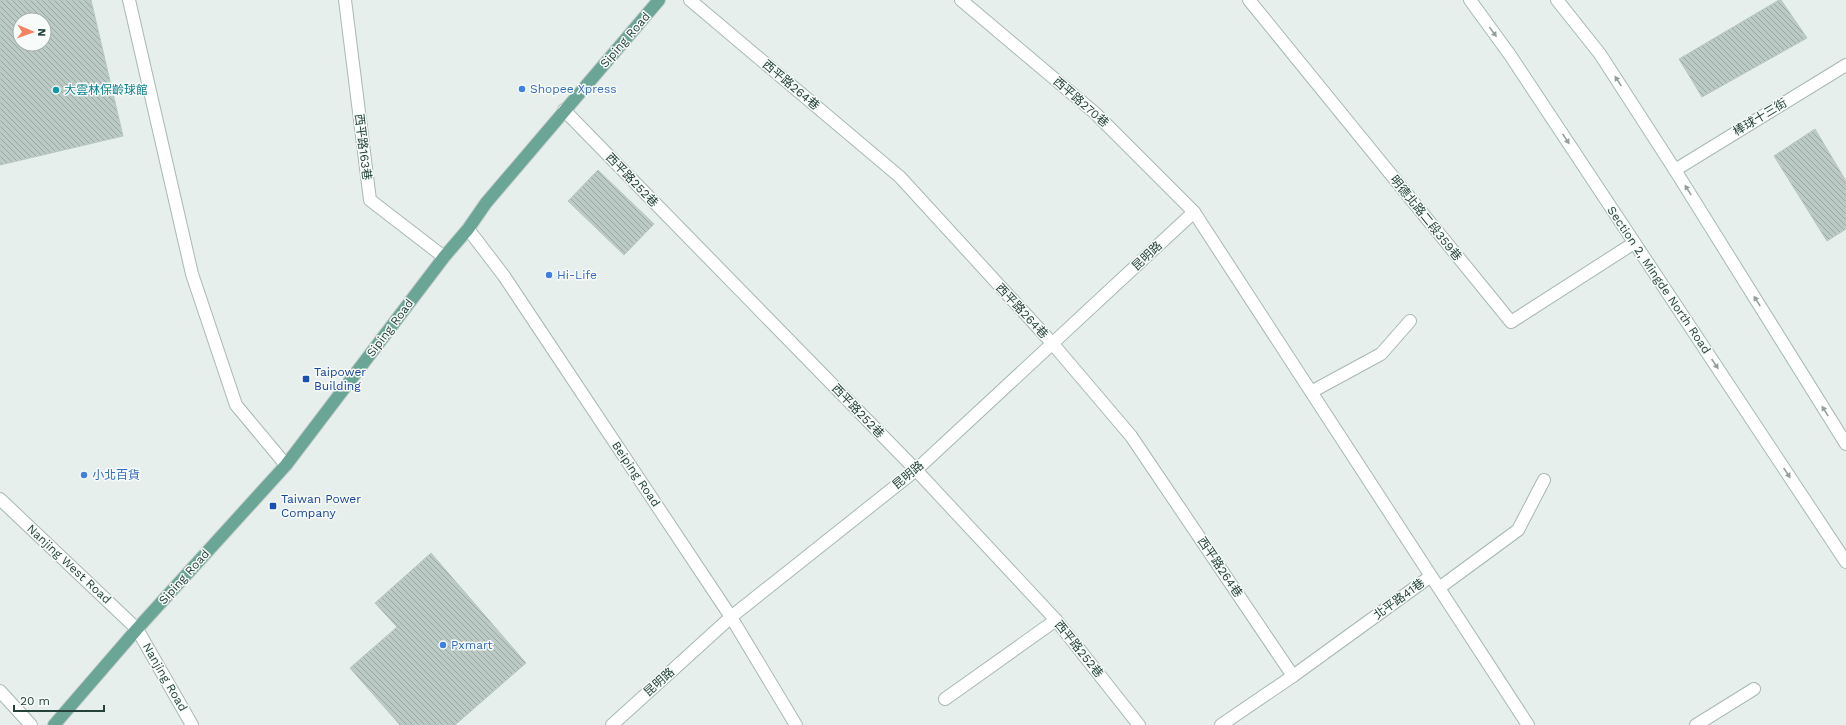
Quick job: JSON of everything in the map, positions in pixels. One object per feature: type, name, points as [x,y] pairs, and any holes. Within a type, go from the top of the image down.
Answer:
[{"type":"main road","name":"Siping Road","points":[[54,725],[137,629],[286,465],[444,257],[468,229],[486,202],[660,0]]},
{"type":"street","points":[[129,0],[192,274],[236,405],[286,465]]},
{"type":"street","name":"西平路163巷","points":[[345,0],[370,200],[444,257]]},
{"type":"street","name":"西平路264巷","points":[[690,0],[900,177],[1052,343],[1131,436],[1293,676]]},
{"type":"street","name":"西平路270巷","points":[[961,0],[1096,113],[1194,212]]},
{"type":"street","name":"明德北路二段359巷","points":[[1249,0],[1511,322],[1634,243]]},
{"type":"street","name":"Section 2, Mingde North Road","points":[[1470,0],[1514,62],[1846,562]]},
{"type":"street","points":[[1557,0],[1600,54],[1675,170],[1846,444]]},
{"type":"street","name":"棒球十三街","points":[[1675,170],[1846,65]]},
{"type":"street","name":"西平路252巷","points":[[564,110],[916,470],[1056,620],[1139,725]]},
{"type":"street","points":[[1194,212],[1431,576]]},
{"type":"street","name":"昆明路","points":[[612,725],[731,617],[916,470],[1194,212]]},
{"type":"street","name":"Beiping Road","points":[[468,229],[504,276],[731,617],[796,725]]},
{"type":"street","points":[[1311,392],[1381,354],[1410,321]]},
{"type":"street","points":[[1439,588],[1518,530],[1544,480]]},
{"type":"street","name":"Nanjing West Road","points":[[0,499],[137,629]]},
{"type":"street","name":"北平路41巷","points":[[1221,725],[1293,676],[1431,576],[1528,725]]},
{"type":"street","points":[[945,699],[1056,620]]},
{"type":"street","name":"Nanjing Road","points":[[137,629],[192,725]]},
{"type":"street","points":[[1696,725],[1754,689]]},
{"type":"street","points":[[0,691],[31,725]]},
{"type":"building","name":"大雲林保齡球館","points":[[0,0],[91,0],[123,136],[0,165]]},
{"type":"building","points":[[1781,0],[1807,38],[1702,97],[1679,59]]},
{"type":"building","points":[[1815,129],[1846,181],[1846,229],[1827,241],[1774,156]]},
{"type":"building","points":[[598,170],[654,224],[624,255],[568,201]]},
{"type":"building","name":"Pxmart","points":[[431,553],[526,663],[455,725],[400,725],[350,668],[397,627],[375,603]]},
{"type":"place","name":"Shopee Xpress","points":[[522,89]]},
{"type":"place","name":"大雲林保齡球館","points":[[56,90]]},
{"type":"place","name":"Hi-Life","points":[[549,275]]},
{"type":"place","name":"Taipower Building","points":[[306,379]]},
{"type":"place","name":"小北百貨","points":[[84,475]]},
{"type":"place","name":"Taiwan Power Company","points":[[273,506]]},
{"type":"place","name":"Pxmart","points":[[443,645]]}]
